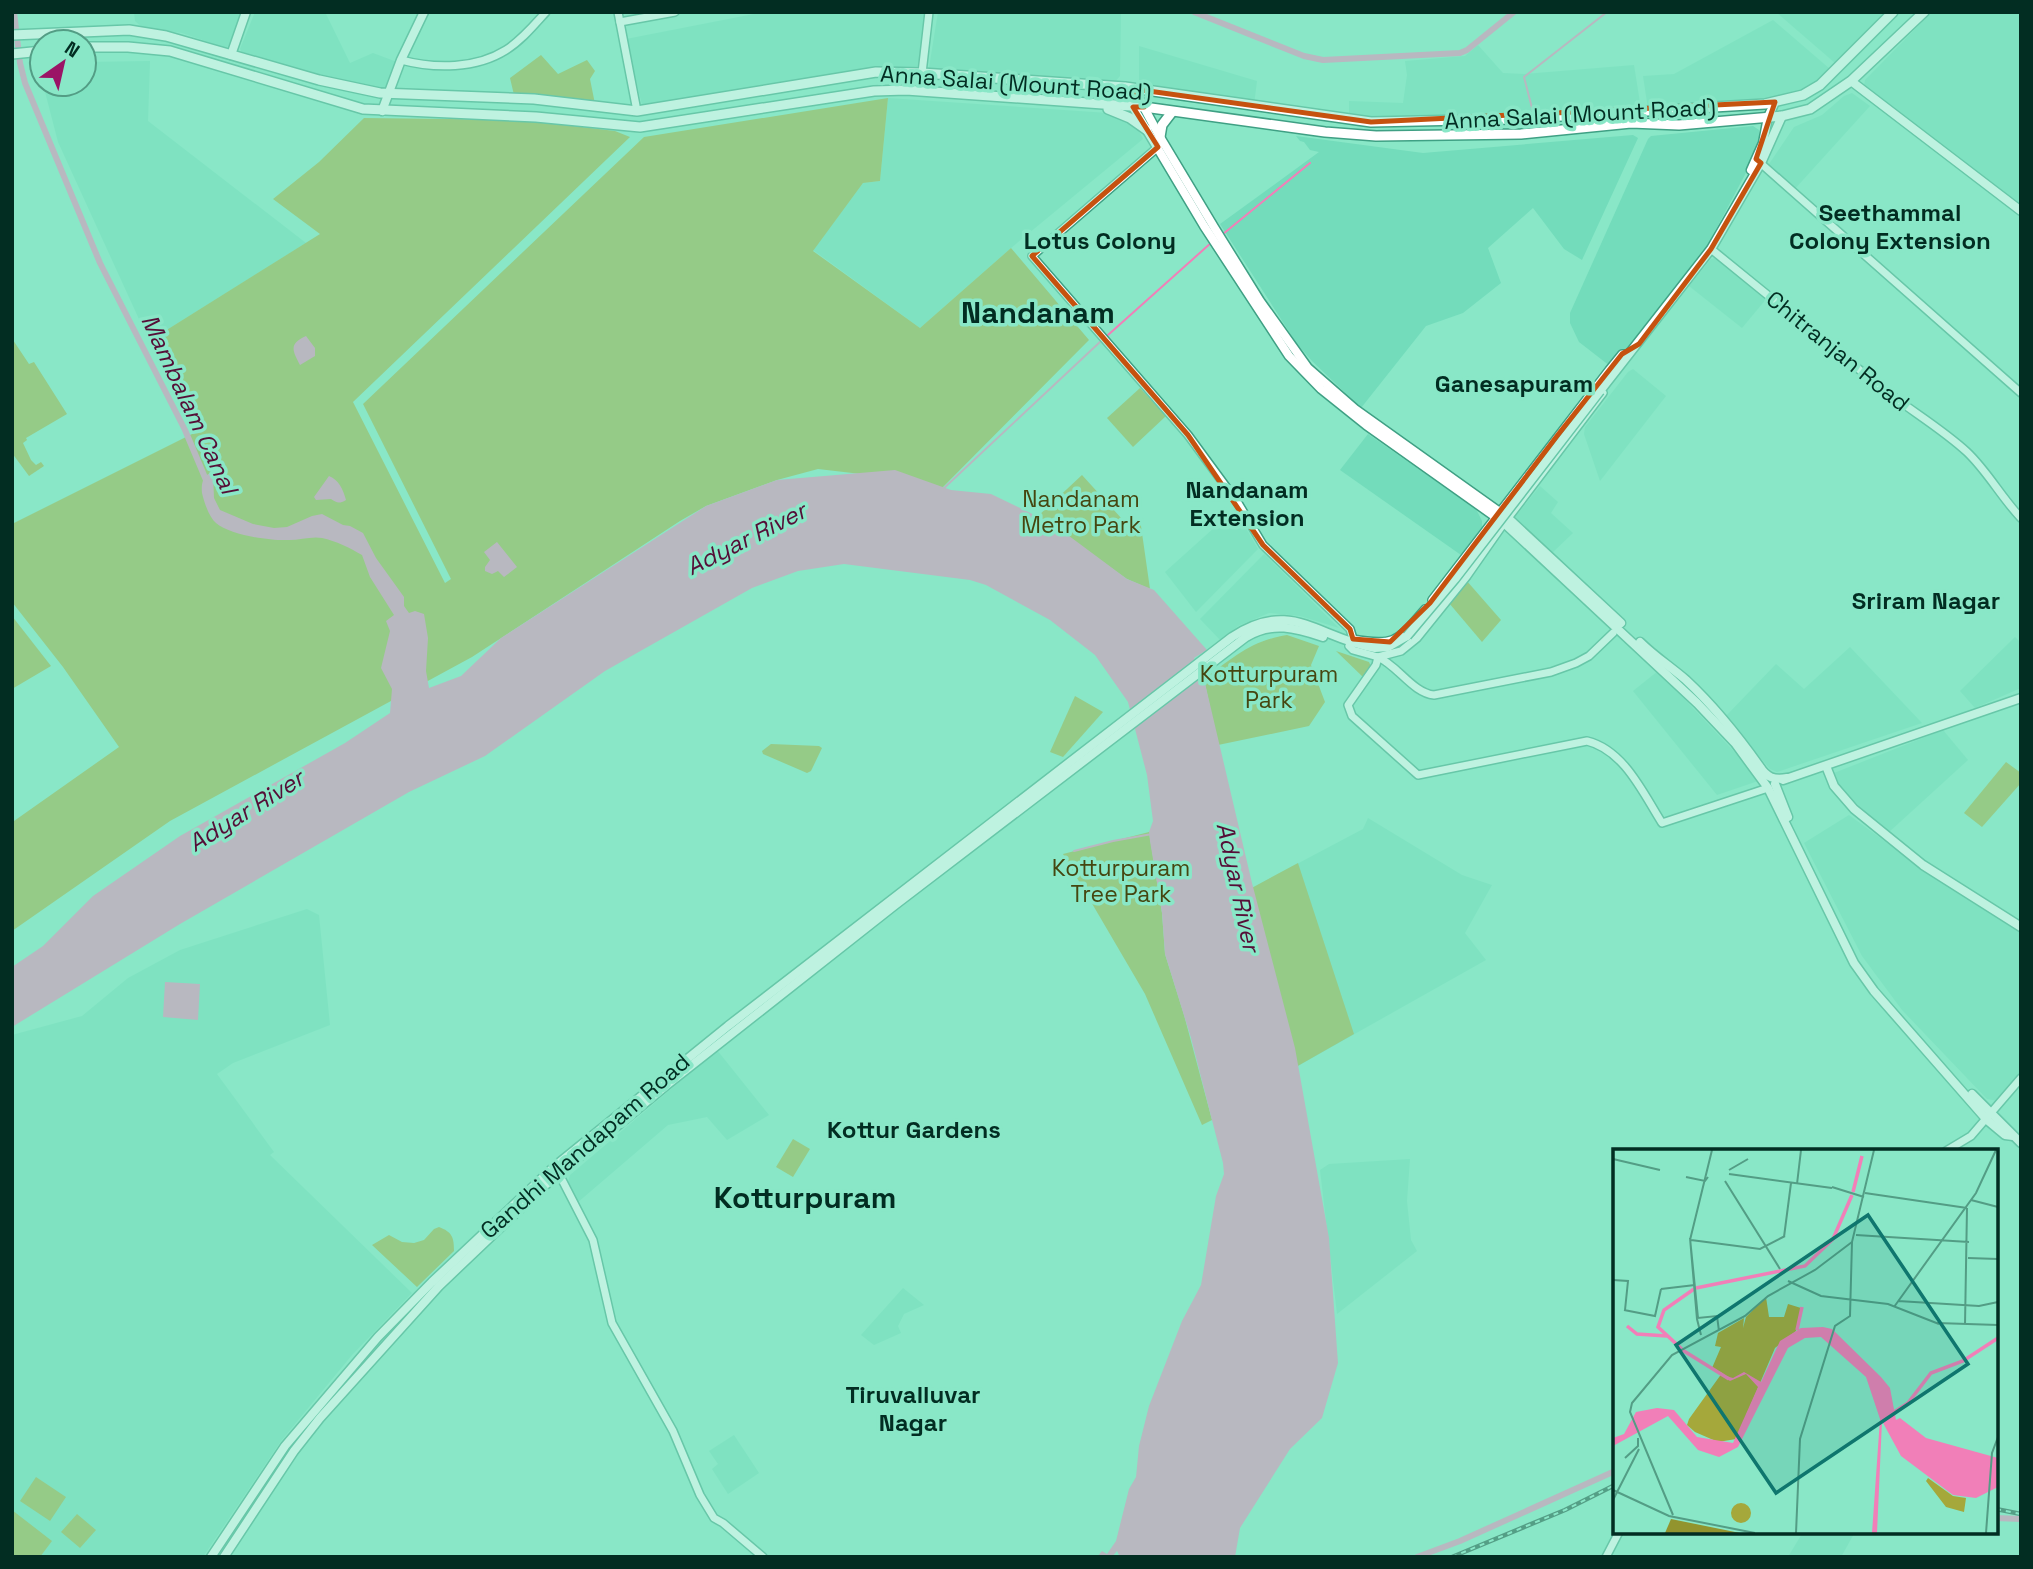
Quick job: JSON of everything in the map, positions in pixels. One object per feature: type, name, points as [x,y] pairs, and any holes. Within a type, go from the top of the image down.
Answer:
[{"type":"main road","points":[[231,55],[246,12]]},
{"type":"main road","points":[[382,111],[401,60],[424,12]]},
{"type":"main road","name":"Anna Salai (Mount Road)","points":[[98,31],[129,30],[166,36],[319,80],[387,93],[534,99],[637,111],[876,72],[1129,88],[1371,122],[1642,113],[1775,102],[1803,95],[1820,85],[1893,12]]},
{"type":"main road","name":"Anna Salai (Mount Road)","points":[[98,47],[170,51],[363,109],[382,111],[536,117],[640,127],[874,92],[906,90],[1144,107],[1325,132],[1376,136],[1525,133],[1631,123],[1679,125],[1782,116],[1810,109],[1851,81],[1924,12]]},
{"type":"main road","points":[[1851,81],[2021,211]]},
{"type":"main road","points":[[1129,88],[1133,107],[1147,130]]},
{"type":"main road","points":[[1129,88],[1144,107],[1159,142],[1307,368],[1355,409],[1506,521],[1645,651],[1735,743],[1771,786],[1854,963],[1874,991],[2005,1135],[2013,1136],[2021,1143]]},
{"type":"main road","points":[[1618,368],[1706,247],[1758,161],[1768,117],[1775,102]]},
{"type":"main road","points":[[1095,105],[1120,113],[1147,130],[1159,142]]},
{"type":"main road","points":[[672,106],[674,121]]},
{"type":"main road","points":[[1159,142],[1162,125],[1172,112]]},
{"type":"main road","points":[[1629,353],[1639,344],[1711,249],[1782,116]]},
{"type":"main road","points":[[1523,118],[1525,133]]},
{"type":"main road","name":"Gandhi Mandapam Road","points":[[211,1557],[285,1446],[354,1364],[432,1282],[557,1170],[1023,801],[1250,626],[1275,619],[1300,623],[1369,649],[1388,647],[1407,636],[1460,573],[1618,368]]},
{"type":"main road","points":[[1645,651],[1685,680],[1741,740],[1765,775],[1775,780],[1826,766],[2021,698]]},
{"type":"main road","points":[[1826,766],[1834,786],[1853,809],[1923,865],[2021,928]]},
{"type":"main road","points":[[1771,786],[1787,778]]},
{"type":"main road","name":"Gandhi Mandapam Road","points":[[224,1557],[294,1451],[320,1418],[439,1286],[557,1170]]},
{"type":"street","points":[[401,60],[417,64],[460,65],[486,59],[519,41],[546,12]]},
{"type":"street","points":[[618,12],[637,111]]},
{"type":"street","points":[[620,22],[675,12]]},
{"type":"street","points":[[922,73],[929,12]]},
{"type":"street","points":[[1159,142],[1032,256],[1188,435],[1238,503],[1262,545],[1350,629],[1353,650],[1390,662],[1422,691],[1434,695],[1551,672],[1589,656],[1613,633]]},
{"type":"street","points":[[1758,161],[2021,393]]},
{"type":"street","name":"Chitranjan Road","points":[[1711,249],[1966,452],[1993,481],[2007,503],[2021,518]]},
{"type":"street","points":[[1350,642],[1390,642],[1401,637],[1609,370],[1622,354],[1629,353]]},
{"type":"street","points":[[1378,657],[1401,651],[1417,638],[1467,576],[1617,374],[1618,368]]},
{"type":"street","points":[[1378,657],[1376,665],[1348,705],[1352,716],[1418,775],[1587,741],[1602,744],[1623,764],[1662,823],[1771,786]]},
{"type":"street","points":[[1949,1149],[1971,1136],[2021,1078]]},
{"type":"street","points":[[557,1170],[593,1240],[612,1324],[673,1430],[700,1495],[714,1518],[763,1557]]},
{"type":"street","points":[[1605,1557],[1618,1534]]},
{"type":"highlighted area","points":[[1134,89],[1371,122],[1775,102],[1756,159],[1761,163],[1711,249],[1639,344],[1622,354],[1430,603],[1390,642],[1353,639],[1350,629],[1263,545],[1188,435],[1032,256],[1158,147],[1133,107],[1144,107]]},
{"type":"shaded area","points":[[134,12],[242,12],[232,42],[226,48],[182,33],[142,27],[135,21]]},
{"type":"shaded area","points":[[255,12],[323,12],[350,63],[373,53],[397,62],[385,87],[380,90],[327,81],[243,54],[240,49]]},
{"type":"shaded area","points":[[764,12],[930,12],[921,64],[913,70],[889,68],[642,105],[626,39]]},
{"type":"shaded area","points":[[938,12],[1121,14],[1120,76],[1113,84],[934,72],[929,68]]},
{"type":"shaded area","points":[[1776,12],[1897,12],[1841,65],[1835,63]]},
{"type":"shaded area","points":[[1932,12],[2021,12],[2021,207],[1864,86],[1865,80]]},
{"type":"shaded area","points":[[1773,20],[1830,69],[1830,75],[1805,93],[1768,102],[1648,109],[1643,76],[1674,74]]},
{"type":"shaded area","points":[[1478,45],[1503,73],[1524,74],[1634,65],[1641,109],[1462,120],[1349,119],[1349,101],[1403,103],[1407,75],[1405,61],[1465,56]]},
{"type":"shaded area","points":[[1139,46],[1257,81],[1254,105],[1142,87],[1139,82]]},
{"type":"shaded area","points":[[150,61],[148,121],[306,243],[149,341],[58,142],[47,98],[98,98],[98,62]]},
{"type":"shaded area","points":[[1852,93],[1870,106],[1793,191],[1768,173],[1769,164],[1794,127],[1822,115],[1844,96]]},
{"type":"shaded area","points":[[888,98],[1108,113],[1139,131],[1143,139],[1011,248],[920,328],[813,250],[863,183],[880,181]]},
{"type":"shaded area","points":[[1753,126],[1759,130],[1760,145],[1706,248],[1610,366],[1579,342],[1570,323],[1570,313],[1648,139],[1651,136]]},
{"type":"shaded area","points":[[1633,135],[1638,138],[1582,260],[1564,249],[1533,208],[1488,248],[1501,283],[1463,313],[1426,326],[1361,408],[1297,344],[1220,224],[1319,152],[1310,150],[1296,136],[1423,153]]},
{"type":"shaded area","points":[[1716,258],[1767,298],[1742,328],[1689,286],[1711,259]]},
{"type":"shaded area","points":[[1633,369],[1666,396],[1600,481],[1584,434],[1585,427]]},
{"type":"shaded area","points":[[1368,434],[1476,509],[1482,527],[1461,555],[1340,470]]},
{"type":"shaded area","points":[[1540,486],[1558,502],[1551,513],[1573,533],[1551,554],[1515,521],[1515,517]]},
{"type":"shaded area","points":[[1235,509],[1258,549],[1196,612],[1165,572]]},
{"type":"shaded area","points":[[1264,554],[1339,628],[1300,616],[1269,613],[1238,626],[1221,641],[1200,619]]},
{"type":"shaded area","points":[[2015,637],[2021,643],[2021,688],[1975,708],[1960,691]]},
{"type":"shaded area","points":[[1850,647],[1922,723],[1777,772],[1770,769],[1725,717],[1776,664],[1804,689]]},
{"type":"shaded area","points":[[1658,671],[1761,780],[1717,795],[1633,691]]},
{"type":"shaded area","points":[[1943,730],[1968,760],[1888,833],[1833,781],[1834,773]]},
{"type":"shaded area","points":[[1849,815],[1936,879],[2021,933],[2021,1074],[1998,1101],[1987,1099],[1902,1010],[1862,956],[1804,843]]},
{"type":"shaded area","points":[[1368,818],[1462,875],[1492,885],[1465,933],[1486,960],[1296,1067],[1248,890],[1363,829]]},
{"type":"shaded area","points":[[307,909],[319,915],[330,1025],[233,1063],[217,1074],[274,1152],[270,1155],[412,1293],[352,1355],[281,1441],[203,1557],[12,1557],[12,1035],[82,1016],[128,978],[180,950]]},
{"type":"shaded area","points":[[717,1050],[769,1115],[727,1140],[707,1117],[668,1125],[577,1203],[568,1182],[570,1175]]},
{"type":"shaded area","points":[[1410,1159],[1407,1201],[1411,1240],[1417,1251],[1337,1314],[1320,1170],[1329,1164]]},
{"type":"shaded area","points":[[903,1288],[924,1305],[904,1314],[898,1326],[901,1333],[874,1345],[861,1335]]},
{"type":"shaded area","points":[[734,1435],[759,1473],[728,1494],[712,1469],[718,1464],[709,1451]]},
{"type":"shaded area","points":[[1802,1534],[1854,1534],[1841,1557],[1788,1557]]},
{"type":"green space","points":[[541,55],[558,74],[587,60],[595,71],[590,79],[595,104],[514,95],[510,78]]},
{"type":"green space","points":[[888,98],[880,181],[863,183],[813,251],[920,328],[1011,248],[1089,340],[940,490],[861,474],[818,469],[777,480],[706,506],[472,657],[170,821],[12,931],[12,820],[119,747],[63,667],[12,602],[12,524],[198,431],[149,341],[320,234],[273,199],[319,162],[364,118],[523,120],[615,131],[630,137],[353,402],[445,583],[451,579],[363,404],[644,137]]},
{"type":"green space","points":[[13,340],[29,364],[34,362],[67,414],[26,438],[23,443],[31,460],[36,465],[41,462],[44,466],[29,476],[12,453]]},
{"type":"green space","points":[[1140,388],[1166,416],[1133,447],[1107,418]]},
{"type":"green space","name":"Nandanam Metro Park","points":[[1082,475],[1122,519],[1140,519],[1150,589],[1127,579],[1037,517]]},
{"type":"green space","points":[[1466,580],[1501,620],[1482,642],[1449,603]]},
{"type":"green space","points":[[12,616],[51,666],[12,689]]},
{"type":"green space","name":"Kotturpuram Park","points":[[1287,635],[1319,646],[1311,665],[1325,702],[1309,726],[1218,745],[1204,679],[1252,646]]},
{"type":"green space","points":[[1336,651],[1369,662],[1372,669],[1364,678]]},
{"type":"green space","points":[[1075,696],[1103,712],[1063,757],[1050,752]]},
{"type":"green space","points":[[771,744],[822,748],[811,771],[807,773],[763,754],[762,751]]},
{"type":"green space","points":[[2006,762],[2021,773],[2021,783],[1982,827],[1964,813]]},
{"type":"green space","name":"Kotturpuram Tree Park","points":[[1149,832],[1162,913],[1165,954],[1212,1120],[1202,1125],[1145,994],[1063,854]]},
{"type":"green space","points":[[1298,863],[1354,1034],[1296,1067],[1248,890]]},
{"type":"green space","points":[[793,1139],[810,1149],[793,1177],[776,1167]]},
{"type":"green space","points":[[439,1227],[451,1236],[454,1251],[417,1287],[372,1245],[389,1235],[402,1242],[414,1243],[424,1240]]},
{"type":"green space","points":[[36,1477],[66,1497],[50,1521],[20,1501]]},
{"type":"green space","points":[[12,1510],[52,1541],[40,1557],[12,1557]]},
{"type":"green space","points":[[77,1514],[96,1530],[80,1548],[61,1532]]},
{"type":"water","points":[[306,336],[315,348],[315,356],[300,365],[295,356],[294,345]]},
{"type":"water","name":"Adyar River","points":[[895,470],[951,490],[991,494],[1053,524],[1127,579],[1154,590],[1207,650],[1194,658],[1204,679],[1252,883],[1295,1048],[1329,1238],[1338,1363],[1322,1418],[1290,1449],[1240,1528],[1235,1557],[1120,1557],[1117,1551],[1112,1557],[1097,1557],[1102,1551],[1107,1554],[1116,1541],[1129,1489],[1136,1477],[1139,1446],[1149,1406],[1182,1321],[1201,1285],[1216,1196],[1224,1174],[1223,1163],[1191,1038],[1165,954],[1162,913],[1149,832],[1153,821],[1147,775],[1128,702],[1095,655],[1050,620],[986,585],[970,580],[844,564],[798,571],[752,588],[605,671],[485,756],[409,792],[180,924],[12,1027],[12,967],[43,946],[93,896],[180,836],[345,743],[390,713],[392,689],[381,668],[390,631],[386,621],[394,615],[370,577],[362,555],[322,538],[272,539],[240,534],[222,527],[211,517],[202,493],[203,480],[210,473],[213,472],[214,498],[220,510],[253,524],[274,528],[287,527],[322,514],[363,533],[376,558],[404,597],[404,606],[409,613],[415,611],[424,614],[428,638],[426,671],[429,688],[461,676],[501,638],[706,506],[777,480]]},
{"type":"water","points":[[329,476],[340,485],[346,500],[338,503],[331,499],[316,500],[314,497]]},
{"type":"water","points":[[497,542],[517,567],[504,577],[498,571],[492,574],[485,571],[490,560],[484,552]]},
{"type":"water","points":[[165,982],[200,984],[198,1020],[163,1017]]},
{"type":"waterway","name":"Mambalam Canal","points":[[14,12],[25,83],[100,263],[185,430],[206,480]]},
{"type":"waterway","name":"Mambalam Canal","points":[[1194,12],[1304,56],[1323,60],[1460,53],[1514,12]]},
{"type":"waterway","points":[[1533,112],[1524,77],[1607,12]]},
{"type":"waterway","points":[[1223,234],[1310,163]]},
{"type":"waterway","points":[[1108,335],[1212,242]]},
{"type":"waterway","points":[[943,489],[1101,341]]},
{"type":"waterway","points":[[1074,851],[1152,834]]},
{"type":"waterway","points":[[1417,1557],[1460,1541],[1613,1472]]},
{"type":"waterway","points":[[1998,1518],[2021,1519]]},
{"type":"railway","points":[[1452,1557],[1565,1510],[1613,1486]]},
{"type":"railway","points":[[1998,1509],[2021,1514]]},
{"type":"district","name":"Seethammal Colony Extension","points":[[1890,227]]},
{"type":"district","name":"Lotus Colony","points":[[1100,241]]},
{"type":"district","name":"Nandanam","points":[[1038,313]]},
{"type":"district","name":"Ganesapuram","points":[[1514,384]]},
{"type":"district","name":"Nandanam Extension","points":[[1247,504]]},
{"type":"district","name":"Sriram Nagar","points":[[1926,601]]},
{"type":"district","name":"Kottur Gardens","points":[[914,1130]]},
{"type":"district","name":"Kotturpuram","points":[[805,1198]]},
{"type":"district","name":"Tiruvalluvar Nagar","points":[[913,1409]]}]
